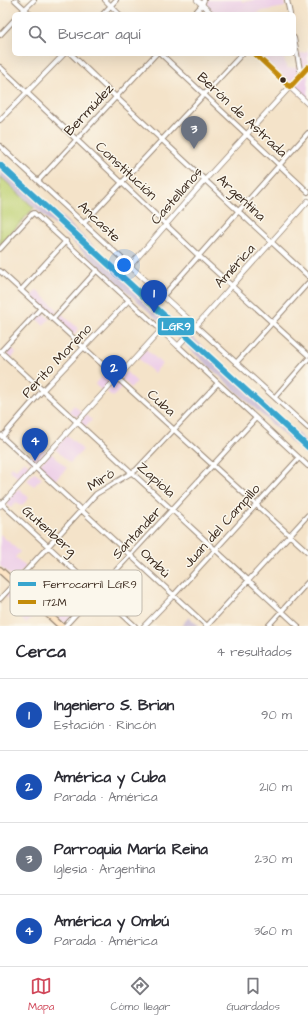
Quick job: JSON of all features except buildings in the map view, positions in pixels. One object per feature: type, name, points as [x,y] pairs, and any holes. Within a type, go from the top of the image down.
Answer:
[{"type":"main road","points":[[0,570],[10,579]]},
{"type":"main road","points":[[50,616],[61,626]]},
{"type":"street","points":[[15,0],[28,12]]},
{"type":"street","points":[[22,12],[34,0]]},
{"type":"street","points":[[105,0],[117,12]]},
{"type":"street","points":[[105,12],[116,0]]},
{"type":"street","points":[[197,0],[203,2],[210,12]]},
{"type":"street","points":[[287,0],[290,12]]},
{"type":"street","points":[[196,12],[203,2]]},
{"type":"street","points":[[0,35],[12,22]]},
{"type":"street","points":[[296,50],[300,75]]},
{"type":"street","points":[[0,120],[62,56]]},
{"type":"street","name":"Argentina","points":[[73,56],[308,276]]},
{"type":"street","name":"Bermúdez","points":[[38,181],[154,56]]},
{"type":"street","name":"Berón de Astrada","points":[[163,56],[308,192]]},
{"type":"street","points":[[84,223],[240,56]]},
{"type":"street","points":[[257,56],[308,104]]},
{"type":"street","name":"Constitución","points":[[0,67],[199,256],[308,356]]},
{"type":"street","name":"Castellanos","points":[[130,266],[205,180],[308,67]]},
{"type":"street","points":[[163,296],[308,133]]},
{"type":"street","name":"Ancaste","points":[[0,146],[308,427]]},
{"type":"street","name":"América","points":[[178,346],[308,201]]},
{"type":"street","points":[[0,248],[34,213],[98,270],[308,466]]},
{"type":"street","points":[[21,290],[66,241]]},
{"type":"street","points":[[53,319],[98,270]]},
{"type":"street","name":"Cuba","points":[[0,271],[308,552]]},
{"type":"street","points":[[236,362],[308,283]]},
{"type":"street","name":"Perito Moreno","points":[[1,436],[129,300]]},
{"type":"street","points":[[0,351],[41,308]]},
{"type":"street","points":[[1,504],[161,330]]},
{"type":"street","name":"Zapiola","points":[[0,351],[249,579],[298,626]]},
{"type":"street","points":[[275,397],[308,359]]},
{"type":"street","name":"Miró","points":[[26,570],[98,492],[132,473],[175,430],[218,383]]},
{"type":"street","name":"Santander","points":[[117,570],[256,418]]},
{"type":"street","name":"Ombú","points":[[1,436],[207,626]]},
{"type":"street","name":"Juan del Campillo","points":[[144,626],[299,458]]},
{"type":"street","name":"Gutenberg","points":[[1,504],[75,570]]},
{"type":"street","points":[[207,626],[308,515]]},
{"type":"street","points":[[268,626],[308,582]]},
{"type":"street","name":"Miró","points":[[0,598],[10,587]]},
{"type":"street","name":"Santander","points":[[65,626],[74,616]]},
{"type":"street","name":"Gutenberg","points":[[124,616],[135,626]]},
{"type":"shaded area","points":[[207,0],[242,0],[242,2],[255,0],[285,0],[285,7],[258,12],[213,12],[208,7]]},
{"type":"shaded area","points":[[308,49],[308,64],[304,68],[302,67],[298,54],[307,52]]},
{"type":"shaded area","points":[[259,56],[282,56],[288,68],[298,67],[299,74],[292,82],[288,82]]},
{"type":"shaded area","points":[[308,70],[308,102],[293,88],[293,85]]},
{"type":"shaded area","points":[[0,160],[308,443],[308,457],[0,176]]},
{"type":"shaded area","points":[[37,290],[58,310],[55,314],[50,314],[31,296]]},
{"type":"shaded area","points":[[42,312],[50,319],[43,325],[35,317]]},
{"type":"shaded area","points":[[61,313],[79,329],[74,335],[57,320]]},
{"type":"shaded area","points":[[9,345],[16,353],[11,359],[5,352],[5,349]]},
{"type":"shaded area","points":[[146,349],[162,364],[154,373],[138,358]]},
{"type":"shaded area","points":[[107,371],[113,379],[102,391],[95,384]]},
{"type":"shaded area","points":[[126,372],[137,382],[131,388],[121,378]]},
{"type":"shaded area","points":[[116,382],[119,382],[123,386],[113,397],[107,392]]},
{"type":"shaded area","points":[[74,405],[82,413],[76,417],[69,411]]},
{"type":"shaded area","points":[[86,415],[92,420],[85,427],[80,423],[80,421]]},
{"type":"shaded area","points":[[67,435],[83,450],[70,463],[55,449]]},
{"type":"shaded area","points":[[34,441],[46,452],[36,463],[32,463],[28,459],[34,453],[28,448]]},
{"type":"shaded area","points":[[51,453],[67,468],[53,482],[39,469],[38,466]]},
{"type":"shaded area","points":[[24,461],[29,465],[30,469],[20,480],[9,469],[12,466],[16,469]]},
{"type":"shaded area","points":[[34,472],[42,478],[34,486],[27,480]]},
{"type":"shaded area","points":[[19,488],[29,498],[21,506],[16,502],[11,508],[6,504],[6,501]]},
{"type":"shaded area","points":[[0,534],[20,552],[15,557],[26,567],[23,570],[10,570],[10,574],[0,566]]},
{"type":"shaded area","points":[[10,591],[10,600],[5,596]]},
{"type":"shaded area","points":[[18,616],[33,616],[26,623]]},
{"type":"shaded area","points":[[57,616],[72,616],[66,622],[63,622]]},
{"type":"shaded area","points":[[189,617],[199,626],[181,626]]},
{"type":"green space","points":[[0,176],[34,208],[0,245]]},
{"type":"rail line","name":"LGR9","points":[[0,165],[308,447]]},
{"type":"transit line","name":"172M","points":[[257,56],[290,87],[308,67]]},
{"type":"place","name":"Parroquia María Reina","points":[[194,149]]},
{"type":"place","name":"Ingeniero S. Brian","points":[[154,313]]},
{"type":"place","name":"América y Cuba","points":[[114,388]]},
{"type":"place","name":"América y Ombú","points":[[35,461]]}]
